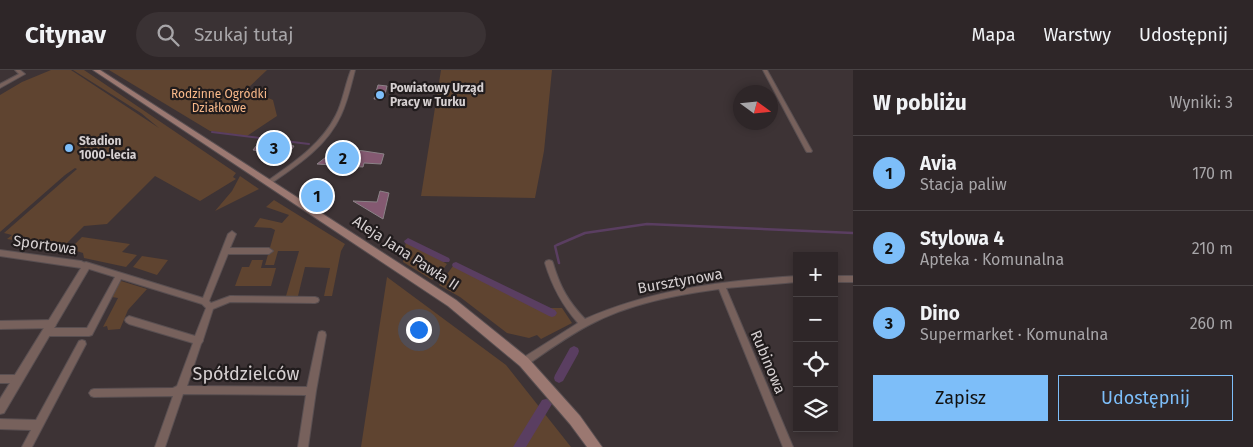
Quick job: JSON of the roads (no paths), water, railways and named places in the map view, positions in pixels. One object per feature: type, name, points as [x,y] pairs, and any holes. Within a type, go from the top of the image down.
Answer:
[{"type":"main road","name":"Aleja Jana Pawła II","points":[[96,70],[452,303],[524,362],[575,420],[595,447]]},
{"type":"street","points":[[0,86],[23,74],[17,70]]},
{"type":"street","points":[[268,182],[311,152],[323,140],[339,114],[353,70]]},
{"type":"street","points":[[765,70],[809,151]]},
{"type":"street","name":"Spółdzielców","points":[[160,447],[199,340],[208,304],[232,234]]},
{"type":"street","points":[[225,251],[269,251]]},
{"type":"street","name":"Sportowa","points":[[0,253],[86,266]]},
{"type":"street","points":[[550,263],[555,286],[560,296],[584,324]]},
{"type":"street","points":[[0,409],[86,266],[208,304],[230,299],[315,300]]},
{"type":"street","points":[[0,325],[89,332],[119,276]]},
{"type":"street","name":"Bursztynowa","points":[[524,362],[584,324],[647,299],[722,287],[793,279]]},
{"type":"street","points":[[838,279],[853,279]]},
{"type":"street","name":"Rubinowa","points":[[722,287],[788,447]]},
{"type":"street","points":[[129,320],[199,340]]},
{"type":"street","name":"Spółdzielców","points":[[303,447],[322,335]]},
{"type":"street","points":[[26,447],[82,344]]},
{"type":"street","points":[[0,379],[18,379]]},
{"type":"street","name":"Spółdzielców","points":[[94,393],[174,392],[180,390],[311,391]]},
{"type":"street","points":[[0,424],[39,425]]},
{"type":"waterway","points":[[212,132],[309,144]]},
{"type":"waterway","points":[[559,263],[555,246],[557,245],[585,233],[647,224],[853,233]]},
{"type":"waterway","points":[[408,241],[446,260]]},
{"type":"waterway","points":[[456,265],[552,313]]},
{"type":"waterway","points":[[559,378],[574,351]]},
{"type":"waterway","points":[[519,447],[546,404]]},
{"type":"place","name":"Powiatowy Urząd Pracy w Turku","points":[[380,95]]},
{"type":"place","name":"Stadion 1000-lecia","points":[[69,148]]},
{"type":"place","name":"Dino","points":[[274,148]]},
{"type":"place","name":"Stylowa 4","points":[[343,158]]},
{"type":"place","name":"Avia","points":[[317,196]]},
{"type":"park label","name":"Rodzinne Ogródki Działkowe","points":[[219,101]]}]
